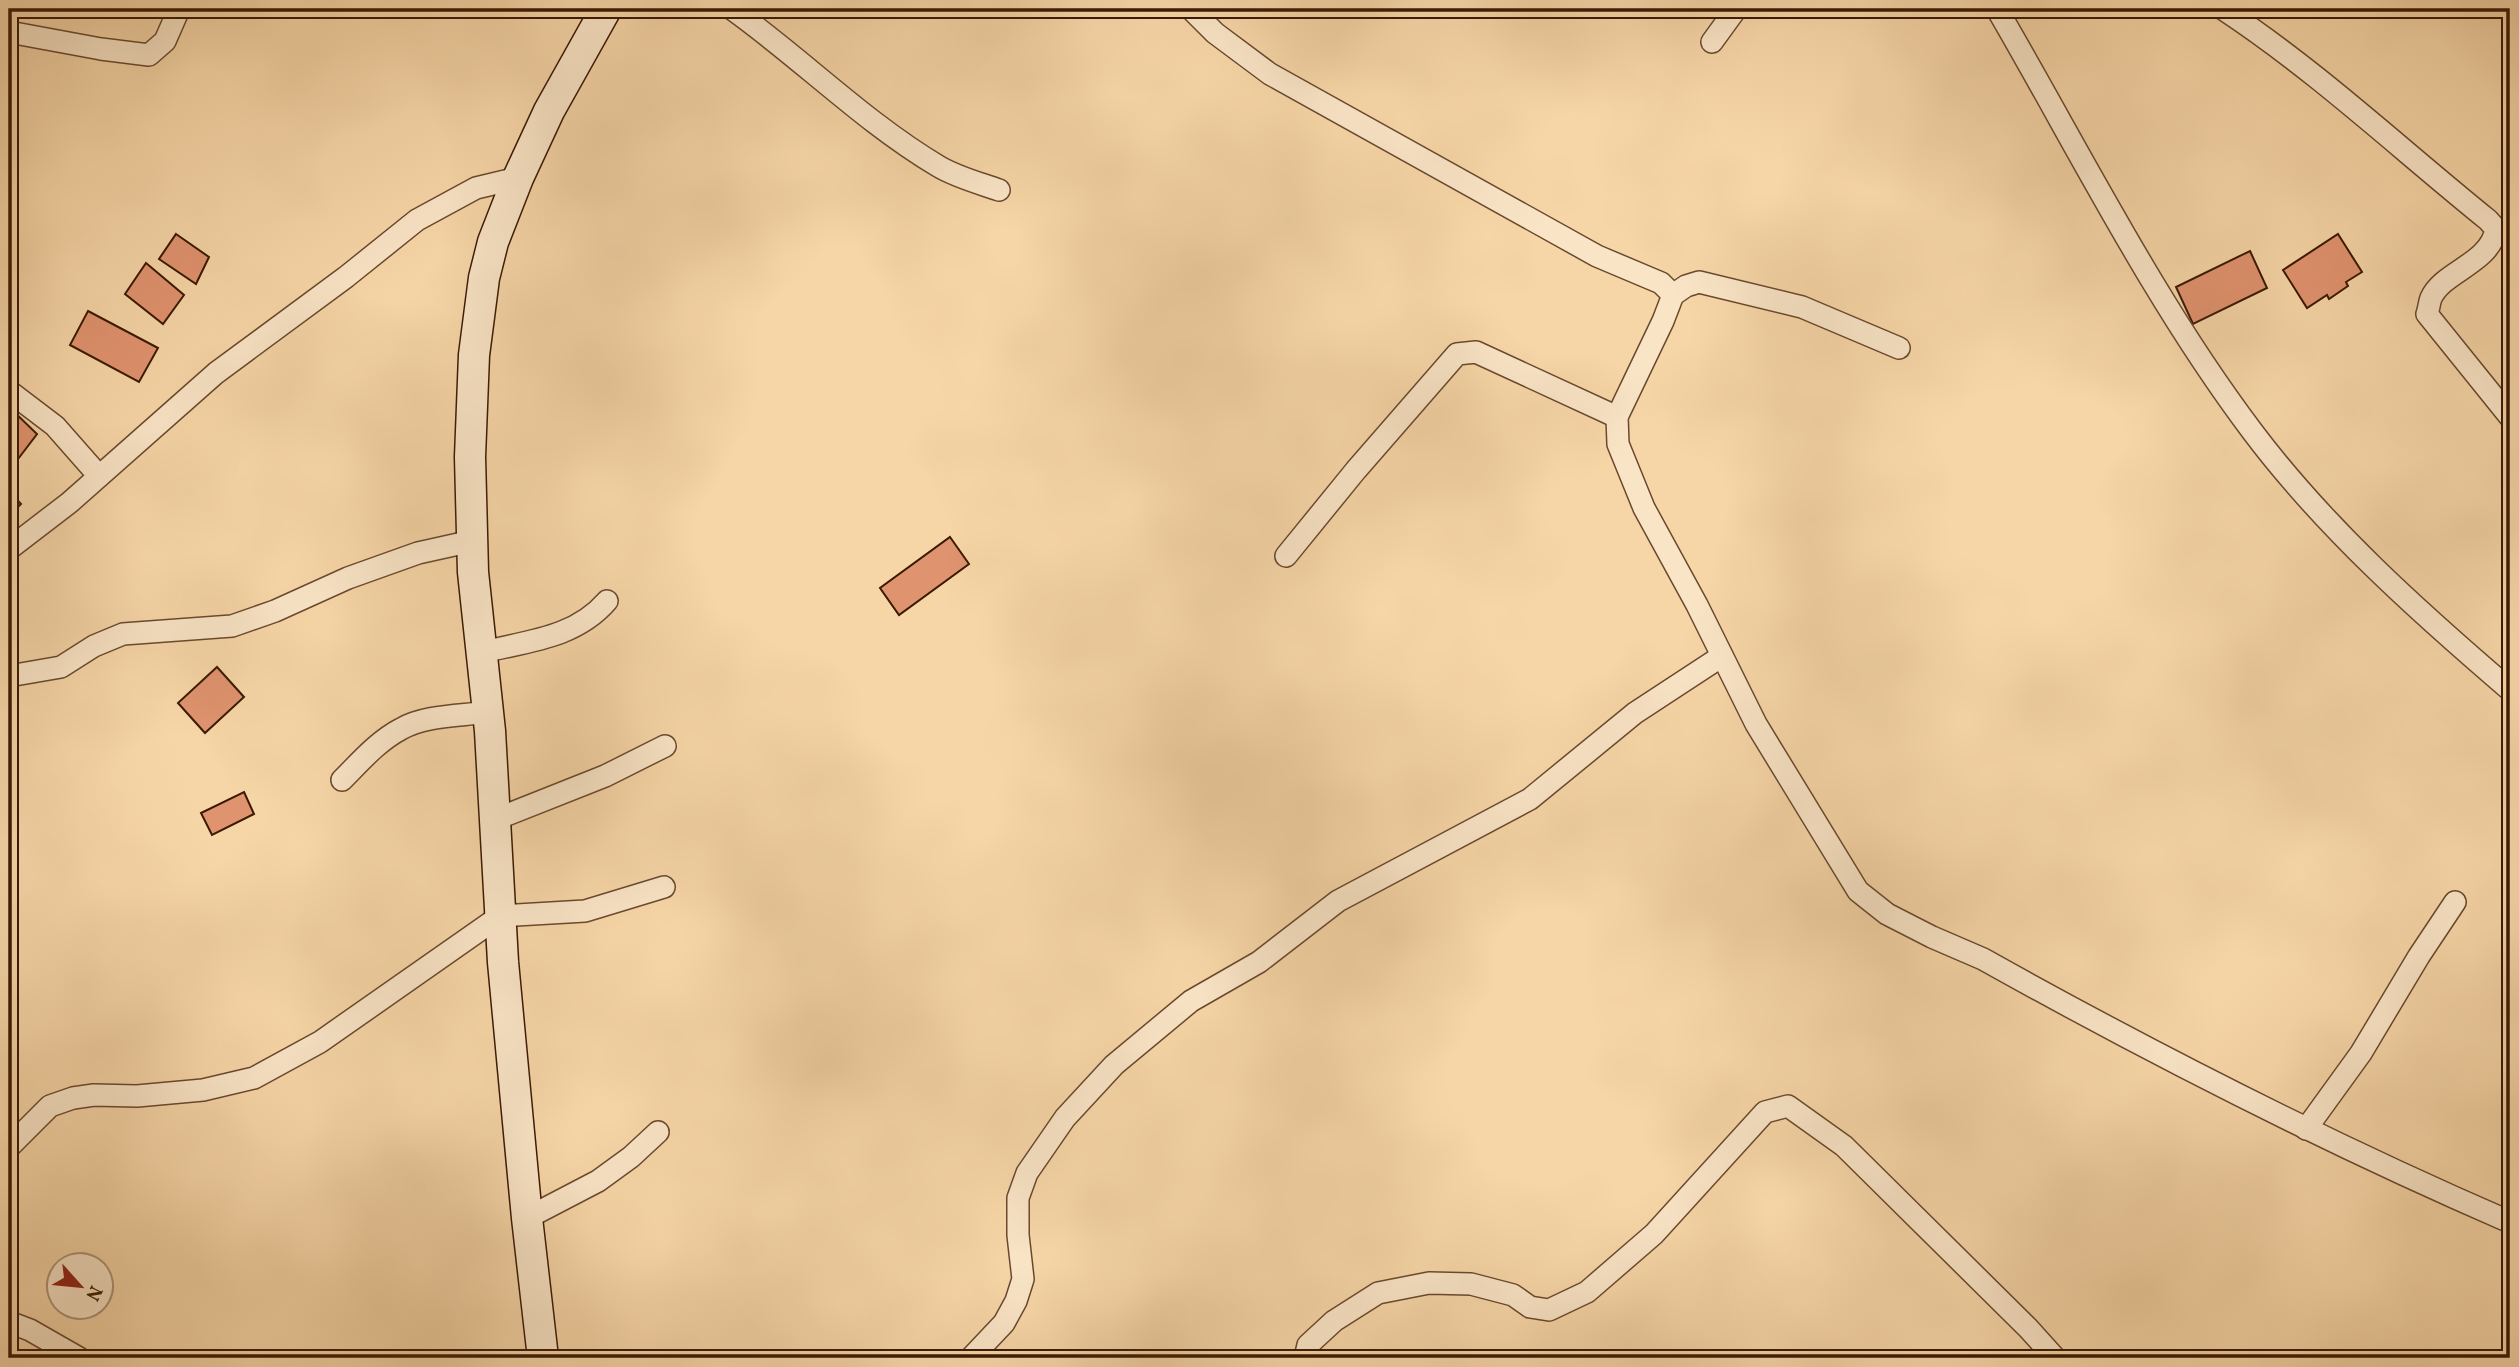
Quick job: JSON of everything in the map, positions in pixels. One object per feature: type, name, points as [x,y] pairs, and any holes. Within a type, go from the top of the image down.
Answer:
[{"type":"main road","points":[[541,1358],[500,916],[488,712],[471,541],[470,457],[474,355],[484,278],[518,178],[549,111],[606,9]]},
{"type":"street","points":[[9,32],[149,55],[165,41],[179,9]]},
{"type":"street","points":[[732,9],[770,36],[898,140],[941,168],[999,190]]},
{"type":"street","points":[[1191,9],[1215,33],[1270,74],[1597,256],[1661,283],[1673,295]]},
{"type":"street","points":[[1712,42],[1736,9]]},
{"type":"street","points":[[1997,9],[2126,235],[2211,373],[2253,432],[2306,496],[2347,539],[2452,640],[2510,690]]},
{"type":"street","points":[[2223,9],[2280,49],[2488,219],[2496,229],[2494,240],[2478,257],[2432,296],[2427,314],[2510,417]]},
{"type":"street","points":[[9,549],[99,476],[216,373],[417,220],[476,188],[518,178]]},
{"type":"street","points":[[1899,348],[1802,307],[1699,282],[1686,286],[1673,295],[1616,417],[1618,444],[1644,508],[1756,724],[1858,891],[1887,914],[1983,959],[2306,1129],[2413,1180],[2507,1213]]},
{"type":"street","points":[[1286,556],[1356,470],[1457,354],[1476,352],[1616,417]]},
{"type":"street","points":[[9,391],[54,426],[99,476]]},
{"type":"street","points":[[9,676],[61,667],[94,646],[123,635],[232,626],[418,552],[471,541]]},
{"type":"street","points":[[483,652],[576,628],[594,616],[607,601]]},
{"type":"street","points":[[971,1358],[1004,1323],[1016,1301],[1023,1279],[1018,1235],[1018,1198],[1027,1173],[1065,1118],[1114,1065],[1191,1001],[1259,962],[1338,901],[1530,799],[1635,713],[1722,656]]},
{"type":"street","points":[[342,780],[380,744],[402,728],[422,721],[488,712]]},
{"type":"street","points":[[494,820],[605,776],[665,746]]},
{"type":"street","points":[[9,1147],[50,1106],[73,1098],[203,1090],[254,1078],[320,1042],[500,916],[585,911],[664,887]]},
{"type":"street","points":[[2306,1129],[2361,1053],[2455,902]]},
{"type":"street","points":[[1305,1358],[1308,1345],[1334,1321],[1378,1293],[1429,1283],[1471,1284],[1513,1295],[1531,1307],[1549,1310],[1587,1292],[1654,1234],[1765,1112],[1788,1106],[1844,1146],[2055,1358]]},
{"type":"street","points":[[527,1218],[598,1181],[631,1157],[658,1132]]},
{"type":"street","points":[[9,1322],[30,1330],[79,1358]]},
{"type":"building","points":[[176,234],[209,257],[196,284],[159,259]]},
{"type":"building","points":[[2338,234],[2362,272],[2346,282],[2348,286],[2329,299],[2327,295],[2307,308],[2283,270]]},
{"type":"building","points":[[2250,251],[2267,288],[2193,324],[2176,287]]},
{"type":"building","points":[[146,263],[184,295],[163,324],[125,294]]},
{"type":"building","points":[[88,311],[158,348],[139,382],[70,345]]},
{"type":"building","points":[[9,407],[37,434],[15,463],[9,456]]},
{"type":"building","points":[[9,491],[21,504],[9,516]]},
{"type":"building","points":[[950,537],[969,564],[899,615],[880,588]]},
{"type":"building","points":[[217,667],[244,697],[205,733],[178,703]]},
{"type":"building","points":[[244,792],[254,814],[212,835],[201,813]]}]
